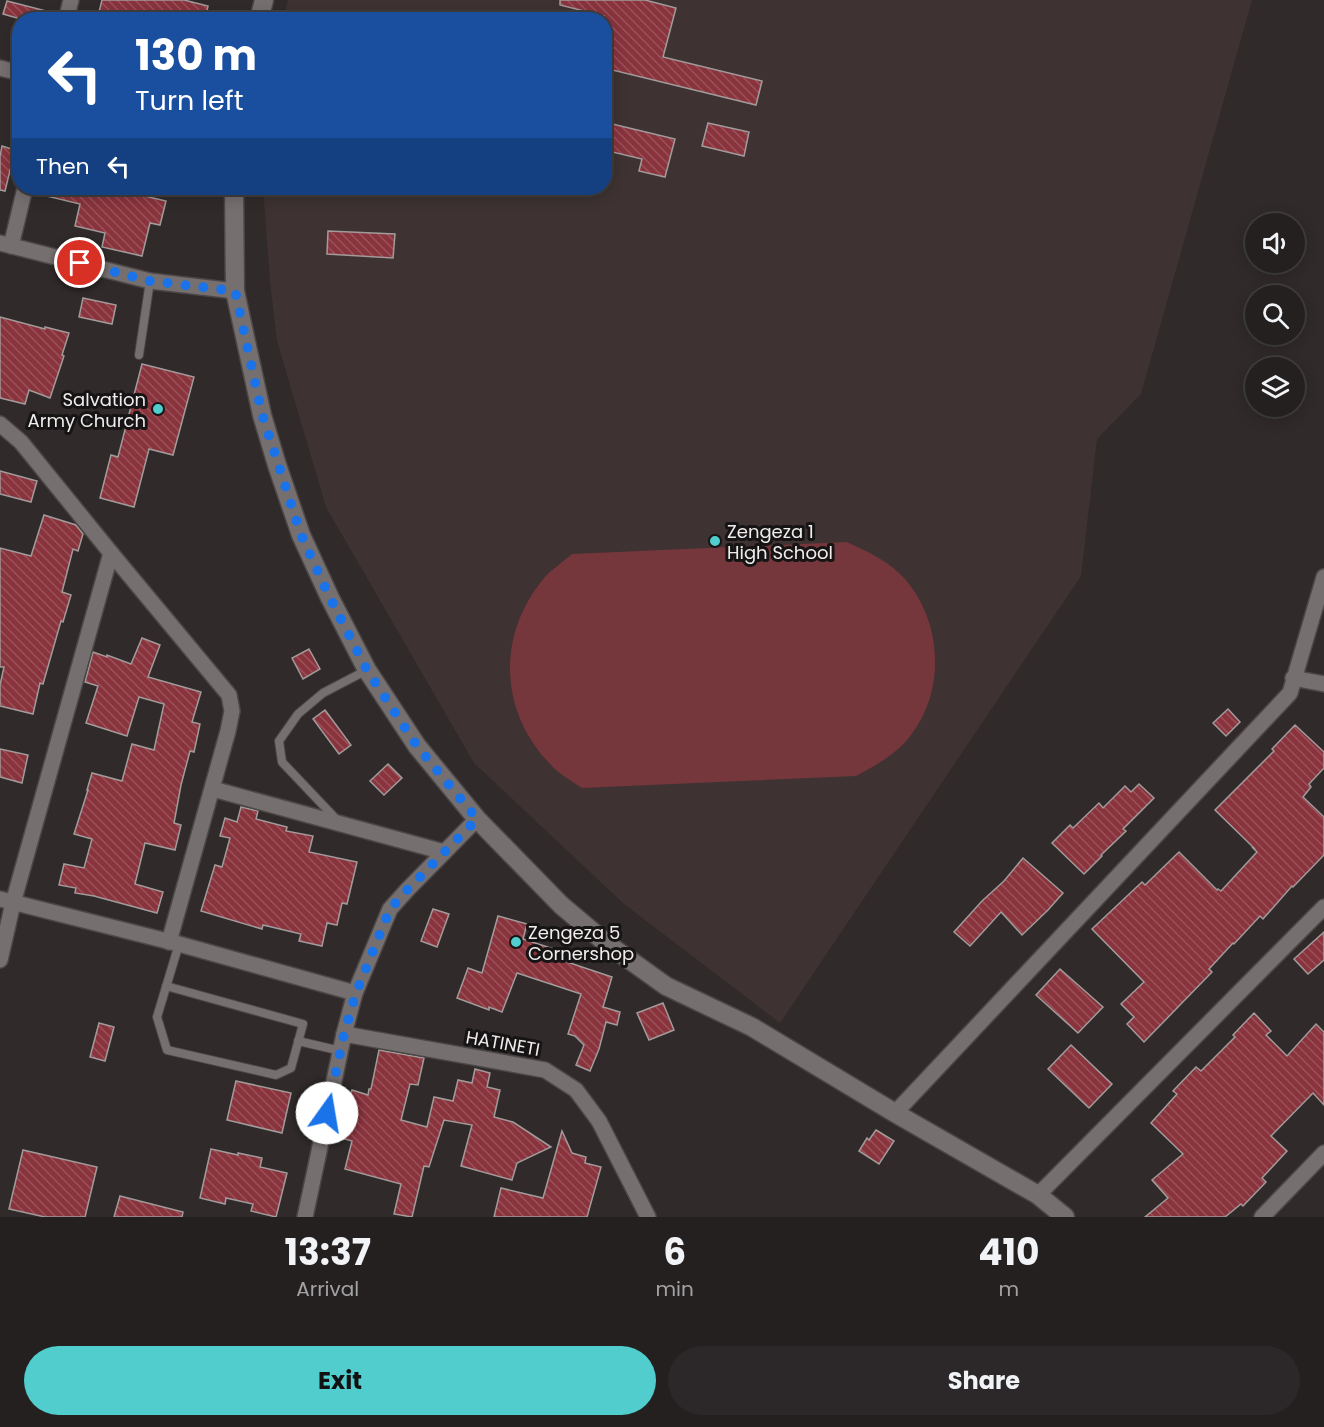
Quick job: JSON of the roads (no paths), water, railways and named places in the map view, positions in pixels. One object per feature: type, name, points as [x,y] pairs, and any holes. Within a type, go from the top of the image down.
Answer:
[{"type":"street","points":[[22,195],[5,244],[150,281],[235,291]]},
{"type":"street","points":[[234,195],[235,291],[262,414],[301,535],[367,670],[417,746],[477,819],[561,905],[606,943],[666,986],[753,1027],[895,1113],[1038,1194],[1065,1217]]},
{"type":"street","points":[[0,424],[21,442],[229,695],[232,711],[228,731],[174,943]]},
{"type":"street","points":[[0,960],[7,901],[111,553]]},
{"type":"street","points":[[895,1113],[1290,693],[1324,577]]},
{"type":"street","points":[[1293,678],[1324,684]]},
{"type":"street","points":[[213,789],[444,852]]},
{"type":"street","points":[[305,1217],[344,1034],[356,993],[390,909],[477,819]]},
{"type":"street","points":[[7,901],[174,943],[356,993]]},
{"type":"street","points":[[1038,1194],[1324,907]]},
{"type":"street","name":"HATINETI","points":[[344,1034],[545,1070],[576,1090],[599,1121],[648,1217]]},
{"type":"street","points":[[1262,1217],[1324,1153]]},
{"type":"lane","points":[[139,355],[150,281]]},
{"type":"lane","points":[[341,824],[282,762],[279,741],[298,714],[323,693],[367,670]]},
{"type":"lane","points":[[166,986],[303,1024],[291,1068],[276,1075],[167,1050],[157,1017],[166,986],[174,943]]},
{"type":"lane","points":[[298,1041],[341,1051]]},
{"type":"place","name":"Salvation Army Church","points":[[158,409]]},
{"type":"place","name":"Zengeza 1 High School","points":[[715,541]]},
{"type":"place","name":"Zengeza 5 Cornershop","points":[[516,942]]}]
